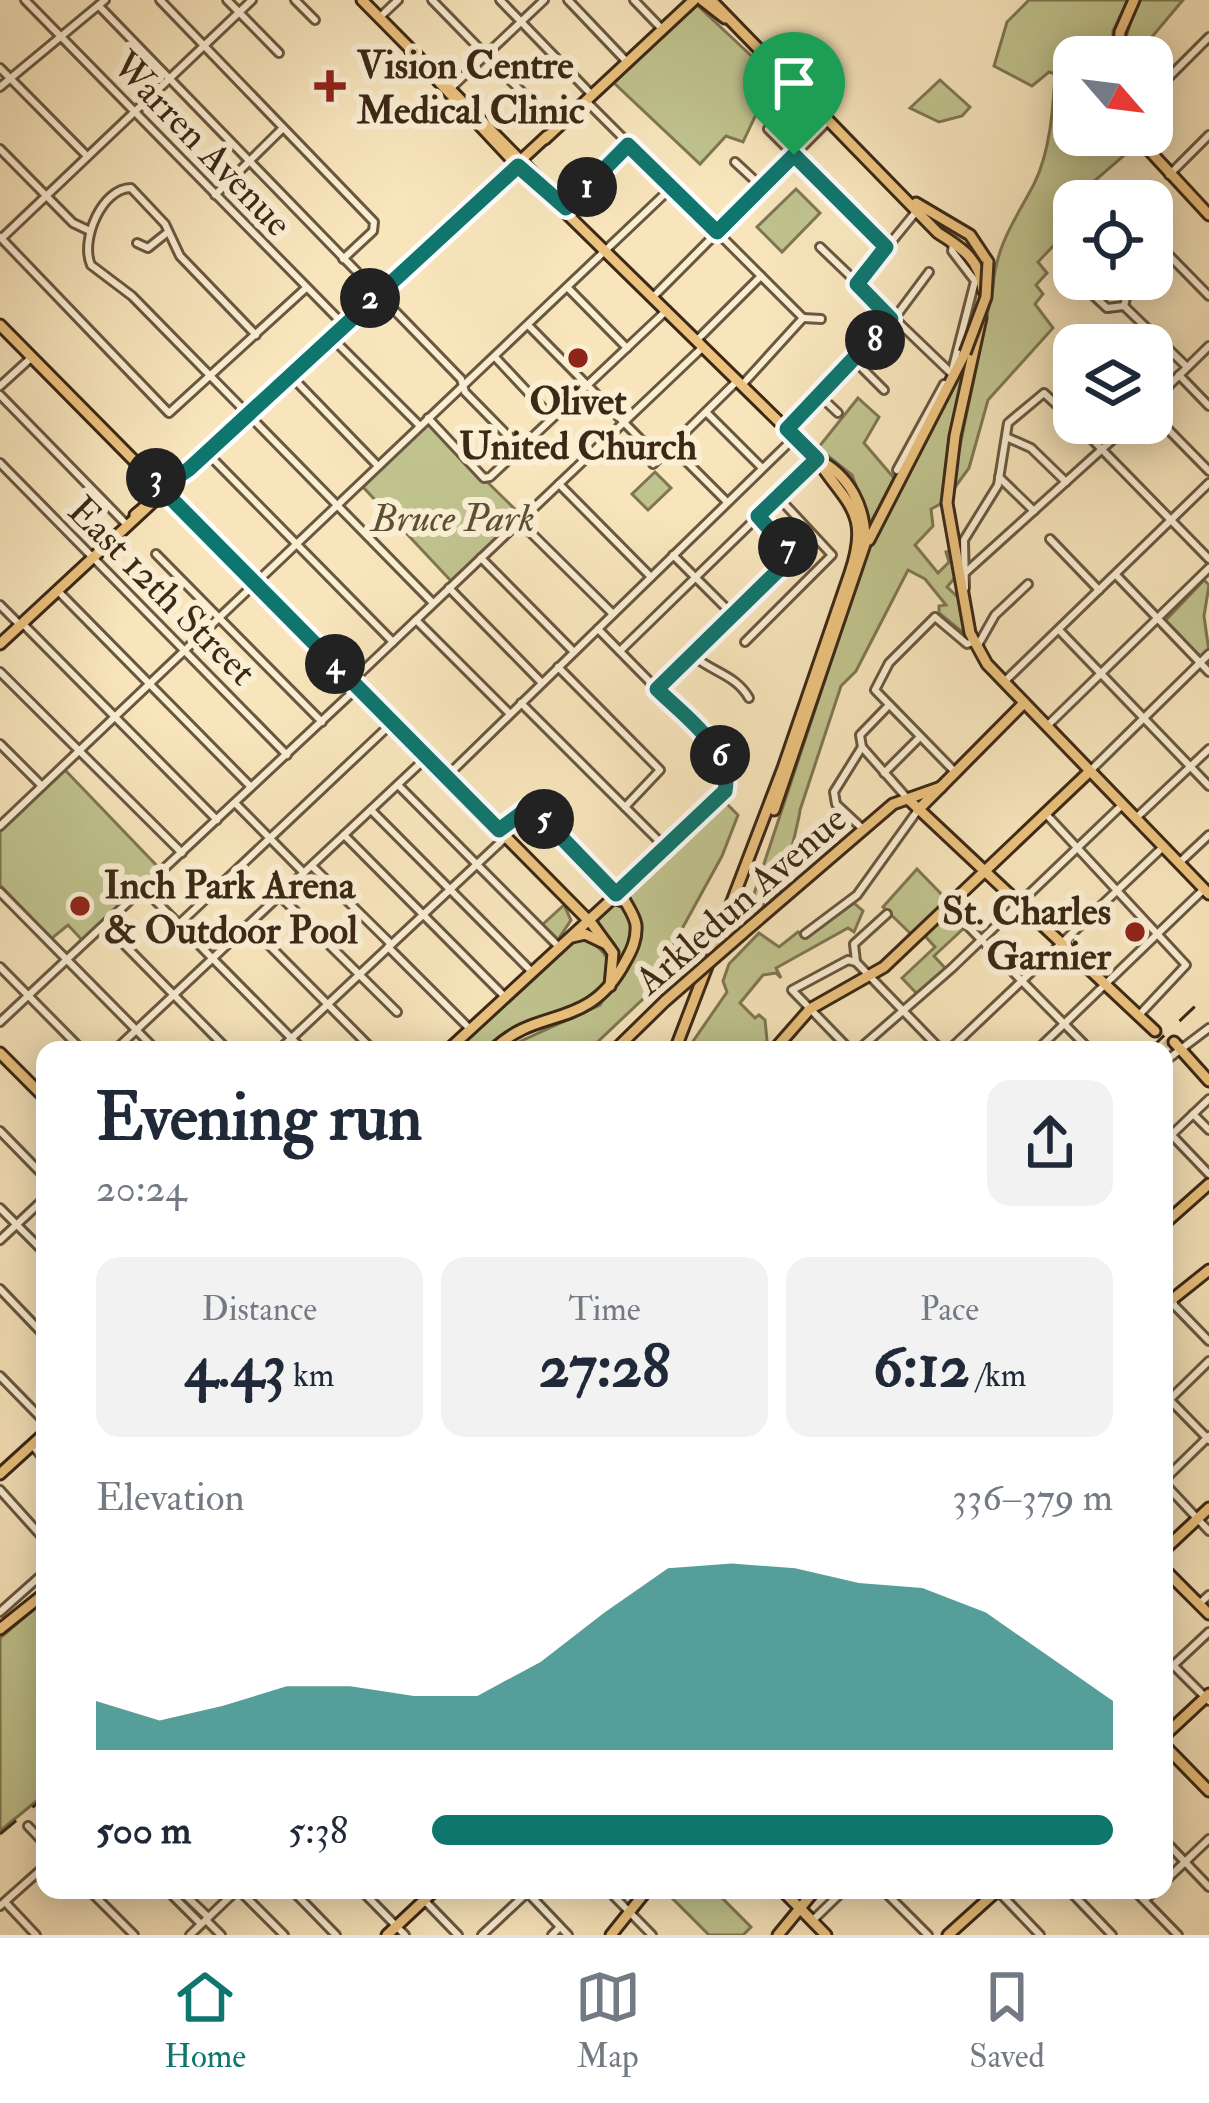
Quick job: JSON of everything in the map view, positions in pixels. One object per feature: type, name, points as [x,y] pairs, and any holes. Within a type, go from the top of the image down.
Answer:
[{"type":"main road","points":[[362,0],[817,459],[852,503],[857,548],[783,768],[678,1041]]},
{"type":"main road","points":[[0,644],[674,15],[694,0],[725,18]]},
{"type":"main road","points":[[711,0],[916,211],[970,255],[983,287],[977,351],[947,489],[974,645],[1004,682],[1207,891]]},
{"type":"main road","points":[[1120,36],[1134,0]]},
{"type":"main road","points":[[411,52],[518,162]]},
{"type":"main road","points":[[1153,156],[1209,215]]},
{"type":"main road","points":[[679,1041],[799,744],[879,512],[965,353],[986,297],[988,262],[970,236],[895,190]]},
{"type":"main road","points":[[0,325],[587,920],[609,946],[615,965],[610,986]]},
{"type":"main road","points":[[817,459],[842,478],[859,503],[865,528],[860,568]]},
{"type":"main road","points":[[918,810],[1024,703]]},
{"type":"main road","points":[[782,1041],[810,1009],[871,977],[1090,771]]},
{"type":"main road","points":[[902,801],[941,787]]},
{"type":"main road","points":[[902,801],[918,810],[1154,1027]]},
{"type":"main road","name":"Arkledun Avenue","points":[[624,1041],[665,1000],[902,801]]},
{"type":"main road","points":[[886,813],[905,806],[918,810]]},
{"type":"main road","points":[[457,1041],[618,896],[634,918],[636,936],[610,986],[590,1006],[505,1041]]},
{"type":"main road","points":[[563,943],[574,918],[567,899]]},
{"type":"main road","points":[[563,943],[585,934],[609,946]]},
{"type":"main road","points":[[1174,1045],[1209,1081]]},
{"type":"main road","points":[[0,1052],[36,1089]]},
{"type":"main road","points":[[1173,1216],[1209,1184]]},
{"type":"main road","points":[[1173,1299],[1209,1270]]},
{"type":"main road","points":[[0,1474],[36,1441]]},
{"type":"main road","points":[[1173,1542],[1209,1508]]},
{"type":"main road","points":[[1173,1579],[1209,1614]]},
{"type":"main road","points":[[0,1629],[36,1600]]},
{"type":"main road","points":[[1173,1731],[1208,1698]]},
{"type":"main road","points":[[1173,1750],[1209,1791]]},
{"type":"main road","points":[[611,1935],[640,1899]]},
{"type":"main road","points":[[791,1899],[826,1935]]},
{"type":"main road","points":[[778,1935],[807,1899]]},
{"type":"main road","points":[[386,1935],[424,1900]]},
{"type":"main road","points":[[949,1935],[987,1900]]},
{"type":"street","name":"Warren Avenue","points":[[25,0],[343,324]]},
{"type":"street","points":[[160,0],[374,222],[373,231],[343,259]]},
{"type":"street","points":[[227,0],[279,53]]},
{"type":"street","points":[[251,0],[1,238],[165,411],[175,411],[306,288]]},
{"type":"street","points":[[295,0],[315,20]]},
{"type":"street","points":[[380,18],[398,0]]},
{"type":"street","points":[[432,0],[556,127]]},
{"type":"street","points":[[500,0],[671,188],[803,318],[820,319]]},
{"type":"street","points":[[451,88],[544,0]]},
{"type":"street","points":[[568,0],[626,62]]},
{"type":"street","points":[[634,0],[661,28]]},
{"type":"street","points":[[0,87],[102,3],[520,448]]},
{"type":"street","points":[[1173,73],[1209,38]]},
{"type":"street","points":[[0,68],[87,155]]},
{"type":"street","points":[[654,296],[827,122]]},
{"type":"street","points":[[215,195],[283,128]]},
{"type":"street","points":[[768,129],[886,247]]},
{"type":"street","points":[[1169,175],[1207,141]]},
{"type":"street","points":[[566,208],[628,145]]},
{"type":"street","points":[[0,149],[73,224],[90,231]]},
{"type":"street","points":[[735,162],[762,187]]},
{"type":"street","points":[[256,335],[180,256],[168,232],[126,186],[102,209],[90,231],[91,266],[126,290],[433,603]]},
{"type":"street","points":[[1,822],[609,252],[671,188]]},
{"type":"street","points":[[857,284],[916,211]]},
{"type":"street","points":[[137,243],[148,248],[168,232]]},
{"type":"street","points":[[897,470],[950,372],[975,280],[952,251],[953,242]]},
{"type":"street","points":[[820,248],[950,372]]},
{"type":"street","points":[[1173,259],[1209,296]]},
{"type":"street","points":[[446,777],[762,469],[820,395],[929,272]]},
{"type":"street","points":[[0,1022],[322,722],[393,642],[625,422],[760,276]]},
{"type":"street","points":[[569,289],[627,348]]},
{"type":"street","points":[[1098,300],[1107,308],[1124,306]]},
{"type":"street","points":[[1124,306],[1126,300]]},
{"type":"street","points":[[1124,306],[1186,368]]},
{"type":"street","points":[[428,418],[487,478],[667,310]]},
{"type":"street","points":[[529,326],[625,422],[656,461],[803,318]]},
{"type":"street","points":[[330,336],[420,426]]},
{"type":"street","points":[[1173,381],[1209,346]]},
{"type":"street","points":[[32,356],[0,391],[131,522]]},
{"type":"street","points":[[495,357],[552,418]]},
{"type":"street","points":[[854,360],[884,390]]},
{"type":"street","points":[[289,374],[378,466]]},
{"type":"street","points":[[1179,375],[1209,406]]},
{"type":"street","points":[[964,590],[965,538],[996,490],[1008,423],[1045,393],[1053,401]]},
{"type":"street","points":[[820,395],[838,413]]},
{"type":"street","points":[[706,412],[762,469]]},
{"type":"street","points":[[1173,434],[1209,471]]},
{"type":"street","points":[[1006,437],[1034,450],[1066,482]]},
{"type":"street","points":[[1003,449],[1015,443]]},
{"type":"street","points":[[1096,444],[1209,559]]},
{"type":"street","points":[[966,572],[1108,444]]},
{"type":"street","points":[[670,446],[727,502]]},
{"type":"street","points":[[206,452],[393,642]]},
{"type":"street","points":[[620,651],[817,459]]},
{"type":"street","name":"East 12th Street","points":[[0,463],[287,755]]},
{"type":"street","points":[[999,477],[1034,511]]},
{"type":"street","points":[[1004,682],[1209,483]]},
{"type":"street","points":[[559,484],[651,577]]},
{"type":"street","points":[[996,490],[1010,488]]},
{"type":"street","points":[[746,642],[832,555],[778,497]]},
{"type":"street","points":[[657,689],[794,554],[758,516]]},
{"type":"street","points":[[520,522],[613,614]]},
{"type":"street","points":[[1050,539],[1099,590]]},
{"type":"street","points":[[156,554],[322,722]]},
{"type":"street","points":[[673,555],[733,615]]},
{"type":"street","points":[[481,558],[574,652]]},
{"type":"street","points":[[1047,727],[1209,568]]},
{"type":"street","points":[[1115,574],[1209,672]]},
{"type":"street","points":[[955,772],[875,690],[889,662],[938,616],[974,645],[994,615],[1028,584]]},
{"type":"street","points":[[448,589],[542,683]]},
{"type":"street","points":[[58,591],[251,787]]},
{"type":"street","points":[[0,605],[217,820]]},
{"type":"street","points":[[416,620],[510,714]]},
{"type":"street","points":[[288,1041],[477,864],[531,806],[618,896],[718,801],[727,783],[716,748],[598,629]]},
{"type":"street","points":[[1059,630],[1209,786]]},
{"type":"street","points":[[1090,771],[1209,654]]},
{"type":"street","points":[[692,655],[711,671],[728,675],[749,698]]},
{"type":"street","points":[[558,668],[659,768],[658,775],[625,807]]},
{"type":"street","points":[[0,672],[182,853]]},
{"type":"street","points":[[521,703],[666,848]]},
{"type":"street","points":[[889,705],[859,736],[902,801]]},
{"type":"street","points":[[178,925],[393,722]]},
{"type":"street","points":[[883,773],[920,737]]},
{"type":"street","points":[[0,743],[42,786]]},
{"type":"street","points":[[862,747],[834,798],[864,830]]},
{"type":"street","points":[[1136,818],[1209,748]]},
{"type":"street","points":[[124,1041],[427,757]]},
{"type":"street","points":[[398,785],[563,943]]},
{"type":"street","points":[[235,802],[304,873]]},
{"type":"street","points":[[866,1041],[904,1012],[1122,805]]},
{"type":"street","points":[[371,810],[532,972]]},
{"type":"street","points":[[805,934],[857,896],[918,810]]},
{"type":"street","points":[[1045,813],[1186,967],[1140,1014]]},
{"type":"street","points":[[344,835],[505,997]]},
{"type":"street","points":[[1179,863],[1209,835]]},
{"type":"street","points":[[955,1041],[1163,847]]},
{"type":"street","points":[[312,866],[470,1029]]},
{"type":"street","points":[[144,889],[294,1041]]},
{"type":"street","points":[[1046,1041],[1207,891]]},
{"type":"street","points":[[0,892],[147,1041]]},
{"type":"street","points":[[280,896],[397,1012]]},
{"type":"street","points":[[949,907],[1081,1041]]},
{"type":"street","points":[[856,962],[854,944],[887,914]]},
{"type":"street","points":[[105,925],[219,1041]]},
{"type":"street","points":[[249,926],[364,1041]]},
{"type":"street","points":[[844,1041],[792,990],[848,960],[856,962],[935,1041]]},
{"type":"street","points":[[0,967],[73,1041]]},
{"type":"street","points":[[1174,1045],[1209,1028]]},
{"type":"street","points":[[1173,1134],[1209,1100]]},
{"type":"street","points":[[1193,1114],[1209,1130]]},
{"type":"street","points":[[0,1131],[36,1168]]},
{"type":"street","points":[[1173,1136],[1209,1174]]},
{"type":"street","points":[[0,1240],[36,1207]]},
{"type":"street","points":[[0,1208],[36,1244]]},
{"type":"street","points":[[0,1289],[36,1327]]},
{"type":"street","points":[[1173,1308],[1209,1341]]},
{"type":"street","points":[[1173,1394],[1209,1361]]},
{"type":"street","points":[[0,1376],[36,1413]]},
{"type":"street","points":[[1173,1406],[1208,1438],[1173,1473]]},
{"type":"street","points":[[32,1445],[36,1450]]},
{"type":"street","points":[[0,1490],[36,1530]]},
{"type":"street","points":[[1173,1492],[1209,1531]]},
{"type":"street","points":[[0,1612],[36,1580]]},
{"type":"street","points":[[1199,1604],[1209,1595]]},
{"type":"street","points":[[1208,1698],[1173,1665],[1209,1632]]},
{"type":"street","points":[[28,1826],[36,1834]]},
{"type":"street","points":[[1173,1873],[1209,1839]]},
{"type":"street","points":[[1173,1849],[1209,1887]]},
{"type":"street","points":[[35,1935],[2,1904],[36,1874]]},
{"type":"street","points":[[98,1899],[134,1935]]},
{"type":"street","points":[[178,1899],[221,1935]]},
{"type":"street","points":[[188,1899],[205,1920]]},
{"type":"street","points":[[190,1935],[228,1899]]},
{"type":"street","points":[[247,1899],[284,1935]]},
{"type":"street","points":[[301,1899],[336,1935]]},
{"type":"street","points":[[370,1899],[405,1935]]},
{"type":"street","points":[[482,1935],[520,1899]]},
{"type":"street","points":[[536,1899],[568,1935]]},
{"type":"street","points":[[617,1899],[652,1935]]},
{"type":"street","points":[[812,1921],[835,1899]]},
{"type":"street","points":[[892,1899],[928,1935]]},
{"type":"street","points":[[1006,1899],[1040,1935]]},
{"type":"street","points":[[1078,1899],[1112,1935]]},
{"type":"street","points":[[424,1900],[458,1935]]},
{"type":"street","points":[[1144,1900],[1178,1935]]},
{"type":"street","points":[[960,1924],[970,1935]]},
{"type":"street","points":[[552,1935],[560,1927]]},
{"type":"green space","points":[[1029,0],[1128,0],[1113,36],[1053,36],[1053,73],[1032,86],[994,66],[1007,22]]},
{"type":"green space","points":[[1137,0],[1183,0],[1153,36],[1126,36]]},
{"type":"green space","points":[[697,5],[777,80],[771,91],[777,105],[759,108],[743,142],[726,136],[700,164],[613,82]]},
{"type":"green space","points":[[940,80],[970,107],[962,116],[939,122],[910,108]]},
{"type":"green space","points":[[1053,97],[1053,156],[1123,156],[1095,180],[1053,180],[1053,246],[1038,262],[1047,273],[1036,285],[1043,294],[1035,304],[1053,328],[988,400],[969,468],[950,494],[998,258],[1039,172]]},
{"type":"green space","points":[[796,189],[820,213],[782,252],[757,227]]},
{"type":"green space","points":[[978,332],[944,502],[931,509],[933,526],[915,545],[938,573],[949,562],[946,552],[952,551],[959,573],[947,587],[963,602],[966,635],[939,613],[939,606],[946,605],[925,579],[908,570],[856,671],[841,686],[800,810],[780,891],[771,899],[766,895],[761,900],[764,905],[746,918],[875,529]]},
{"type":"green space","points":[[858,398],[879,417],[864,443],[894,478],[870,524],[852,475],[818,448]]},
{"type":"green space","name":"Bruce Park","points":[[428,424],[521,515],[451,581],[363,487]]},
{"type":"green space","points":[[655,472],[671,488],[648,510],[632,494]]},
{"type":"green space","points":[[1204,580],[1209,585],[1204,616],[1209,652],[1200,658],[1164,622]]},
{"type":"green space","points":[[65,770],[159,868],[82,940],[68,925],[51,939],[0,885],[0,832]]},
{"type":"green space","points":[[725,802],[738,815],[722,856],[644,998],[599,1041],[521,1041],[600,1005],[638,938],[623,895]]},
{"type":"green space","points":[[917,869],[948,901],[913,936],[883,907]]},
{"type":"green space","points":[[617,901],[628,915],[631,930],[620,962],[615,945],[596,921]]},
{"type":"green space","points":[[854,903],[863,911],[854,932],[848,928],[776,968],[781,978],[776,973],[763,975],[740,1003],[755,1018],[759,1015],[765,1020],[767,1041],[693,1041],[727,992],[723,981],[729,964],[759,933],[779,947],[798,932],[806,938]]},
{"type":"green space","points":[[564,905],[571,920],[557,941],[542,925]]},
{"type":"green space","points":[[949,914],[963,929],[934,956],[946,969],[918,995],[902,978],[935,947],[925,936]]},
{"type":"green space","points":[[578,936],[606,957],[609,976],[605,985],[585,1003],[520,1026],[495,1041],[466,1041]]},
{"type":"green space","points":[[36,1608],[36,1801],[0,1831],[0,1638]]},
{"type":"green space","points":[[673,1899],[723,1899],[751,1927],[743,1935],[709,1935]]},
{"type":"tunnel","points":[[1155,1031],[1166,1041]]},
{"type":"railway","points":[[1158,1041],[1209,993]]},
{"type":"railway","points":[[0,1834],[36,1804]]},
{"type":"place","name":"Vision Centre Medical Clinic","points":[[330,86]]},
{"type":"place","name":"Olivet United Church","points":[[578,358]]},
{"type":"place","name":"Inch Park Arena & Outdoor Pool","points":[[80,906]]},
{"type":"place","name":"St. Charles Garnier","points":[[1135,932]]},
{"type":"route","points":[[628,145],[717,232],[794,155],[886,247],[857,284],[891,319],[787,429],[817,459],[758,516],[793,556],[657,689],[718,752],[727,776],[723,796],[616,894],[531,806],[522,808],[499,830],[142,469],[164,486],[189,469],[518,166],[566,208],[628,145]]}]
